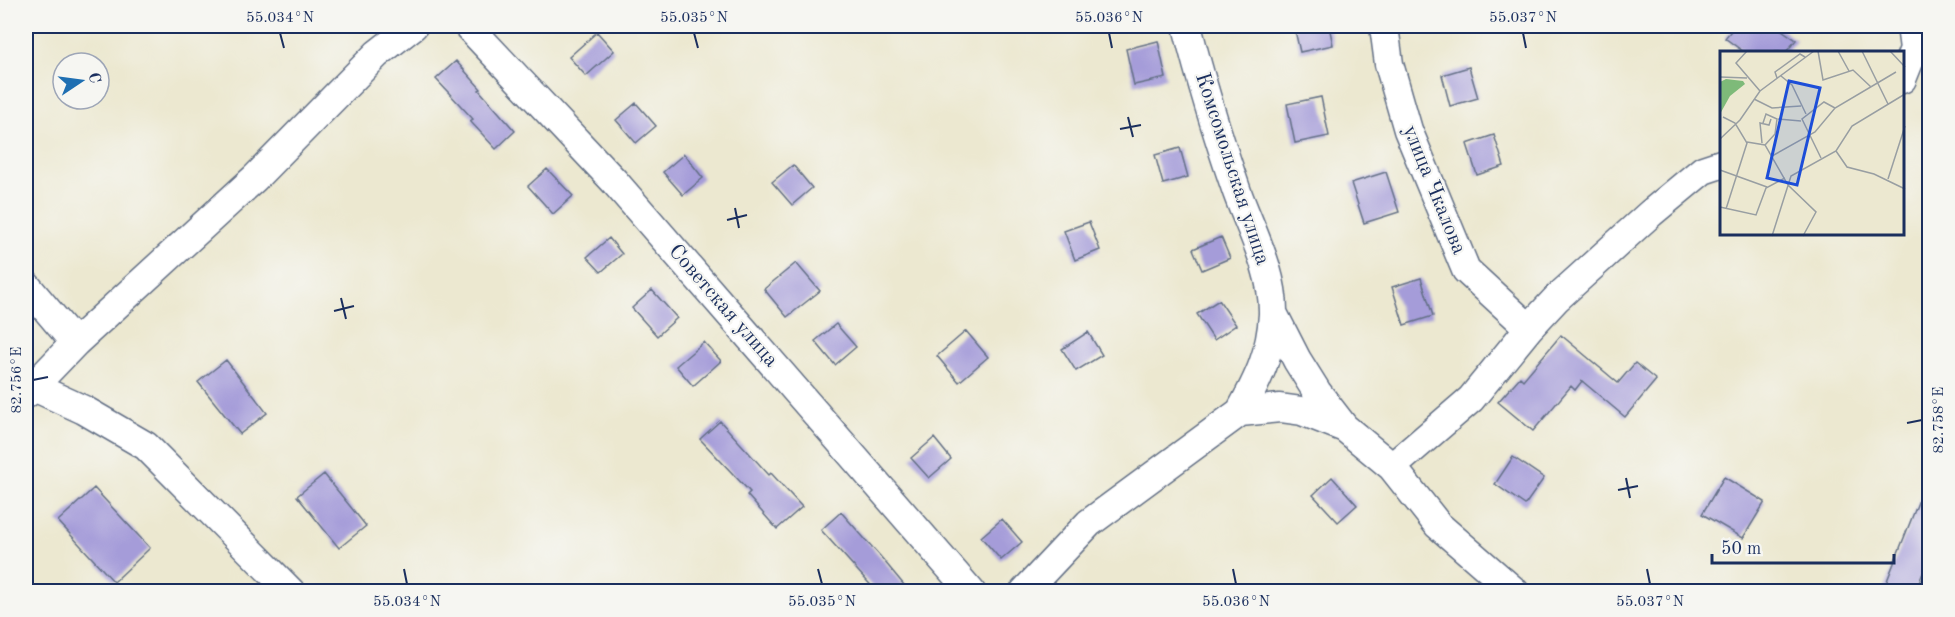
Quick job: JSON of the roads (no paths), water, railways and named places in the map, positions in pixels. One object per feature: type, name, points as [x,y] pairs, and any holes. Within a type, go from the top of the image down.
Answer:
[{"type":"street","points":[[291,591],[146,446],[84,410],[28,389],[255,178],[377,54],[413,26]]},
{"type":"street","name":"Советская улица","points":[[468,26],[614,181],[971,591]]},
{"type":"street","name":"Комсомольская улица","points":[[1024,591],[1089,523],[1240,412],[1260,376],[1269,347],[1273,313],[1270,281],[1237,191],[1187,26]]},
{"type":"street","name":"улица Чкалова","points":[[1384,26],[1389,63],[1408,130],[1466,270],[1529,328]]},
{"type":"street","points":[[1904,74],[1914,49],[1911,26]]},
{"type":"street","points":[[1392,467],[1471,399],[1529,328],[1557,298],[1651,213],[1703,170],[1720,164]]},
{"type":"street","points":[[26,285],[75,343]]},
{"type":"street","name":"Комсомольская улица","points":[[1273,313],[1297,360],[1317,392],[1345,428],[1392,467],[1438,525],[1515,591]]},
{"type":"street","name":"Комсомольская улица","points":[[1240,412],[1280,408],[1302,411],[1345,428]]}]
